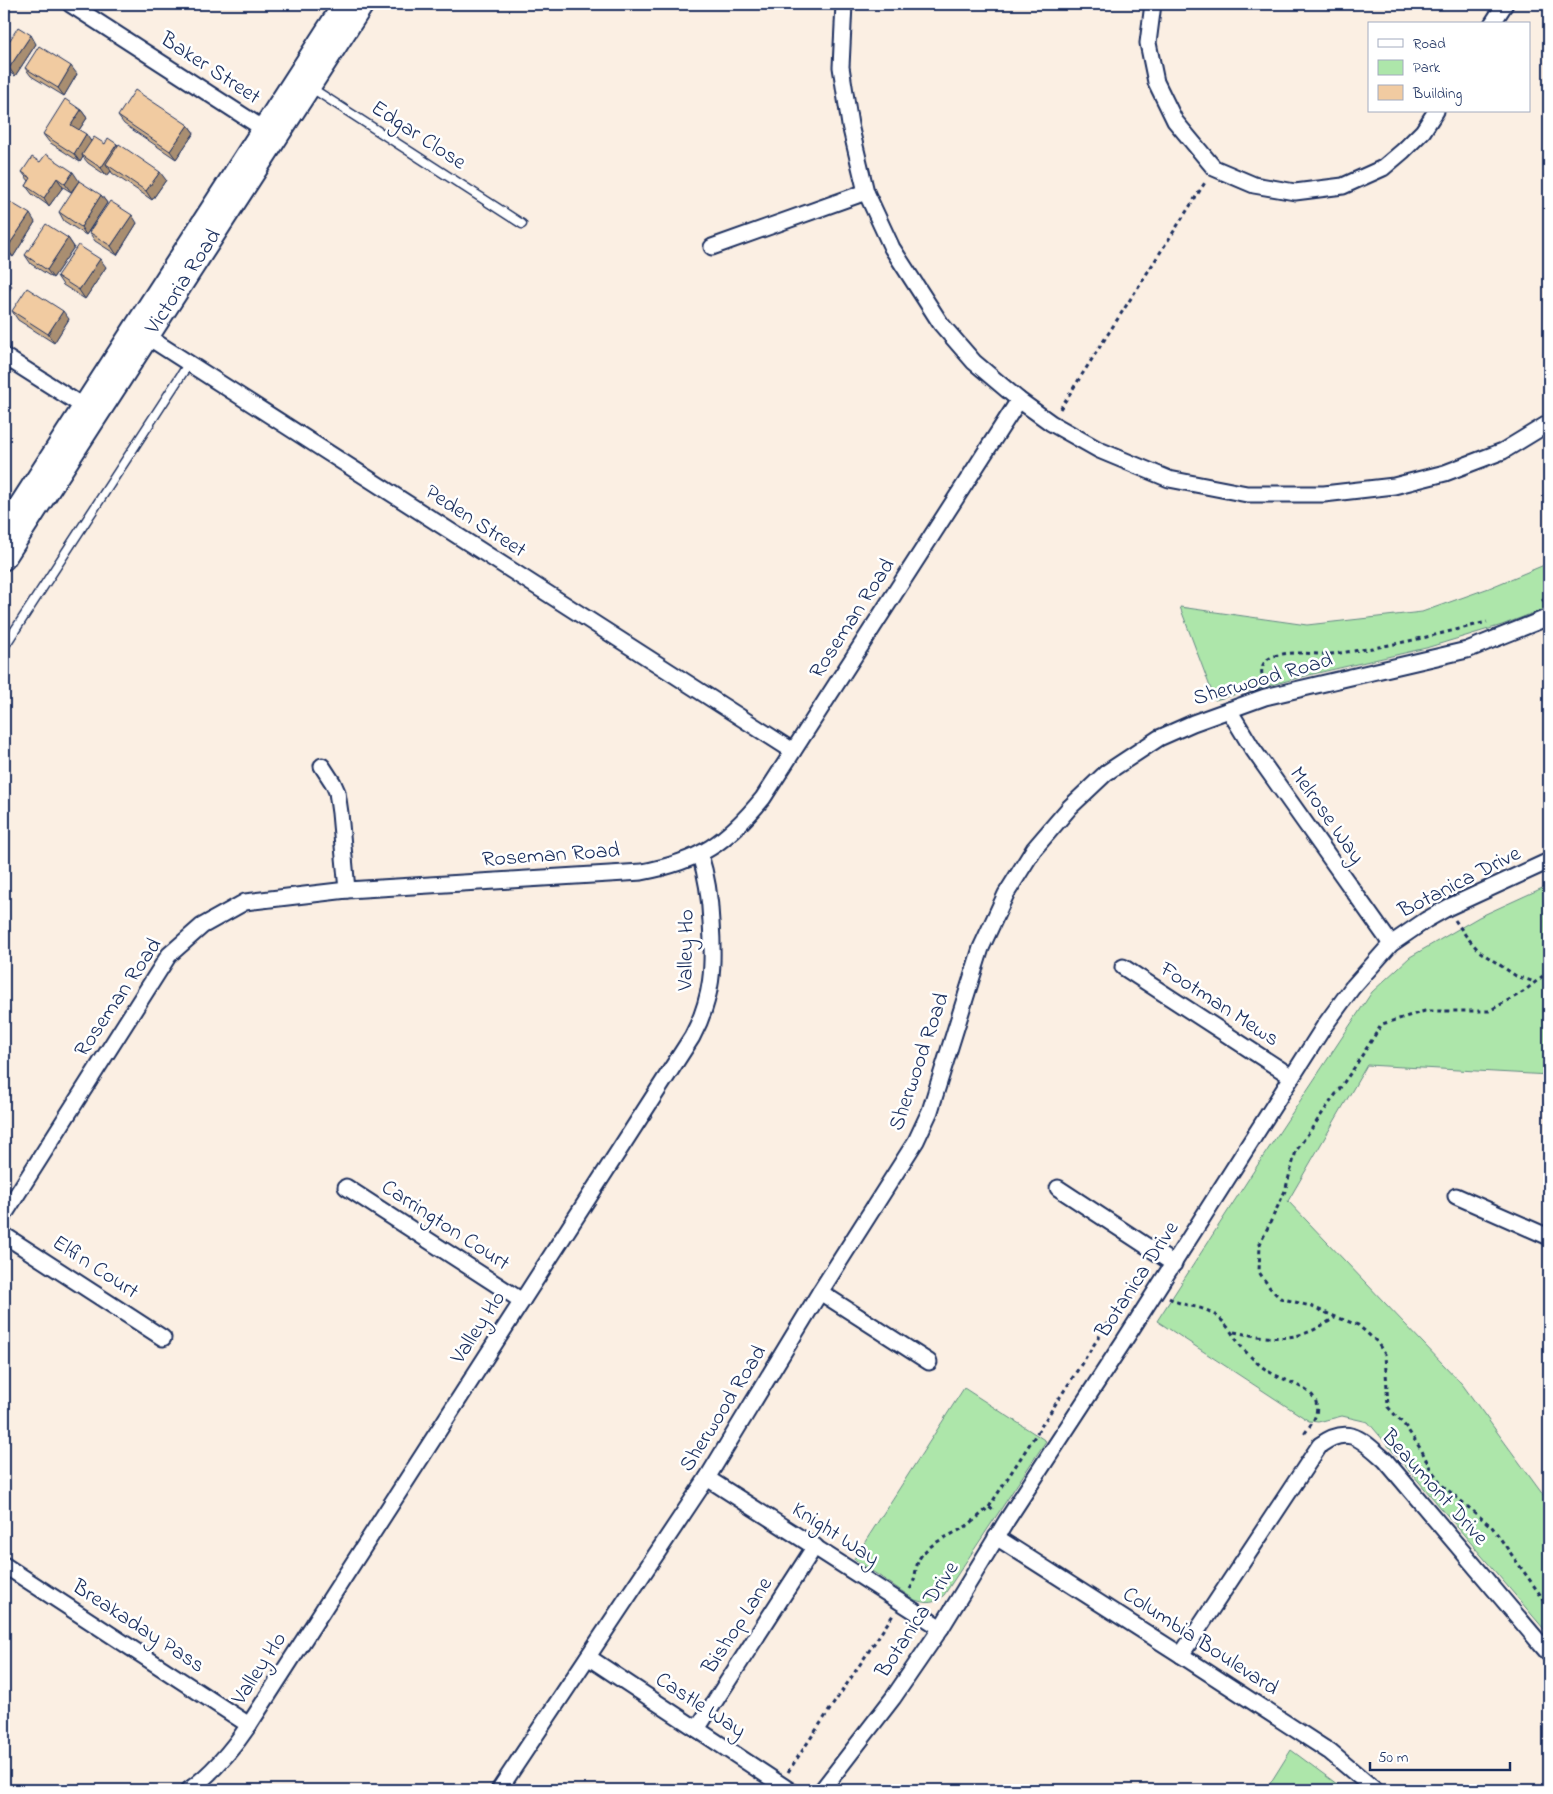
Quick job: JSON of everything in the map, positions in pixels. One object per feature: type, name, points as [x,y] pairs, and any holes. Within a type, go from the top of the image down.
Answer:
[{"type":"main road","name":"Victoria Road","points":[[303,82],[344,4]]},
{"type":"main road","name":"Victoria Road","points":[[4,559],[90,411],[141,332],[303,82],[363,4]]},
{"type":"main road","name":"Victoria Road","points":[[4,530],[90,411]]},
{"type":"street","name":"Baker Street","points":[[70,4],[270,133]]},
{"type":"street","points":[[844,4],[841,66],[850,125],[866,192],[892,248],[941,324],[974,362],[1019,400],[1051,423],[1099,450],[1168,479],[1247,494],[1324,494],[1394,486],[1445,473],[1503,451],[1549,423]]},
{"type":"street","points":[[1153,4],[1148,43],[1156,82],[1175,121],[1214,168],[1254,185],[1295,192],[1343,186],[1382,168],[1423,131],[1435,112]]},
{"type":"street","points":[[1493,22],[1505,4]]},
{"type":"street","points":[[712,247],[866,192]]},
{"type":"street","name":"Peden Street","points":[[141,332],[793,751]]},
{"type":"street","points":[[4,356],[90,411]]},
{"type":"street","name":"Roseman Road","points":[[4,1215],[169,954],[202,926],[245,902],[347,890],[642,872],[682,863],[700,855],[729,834],[763,798],[1019,400]]},
{"type":"street","name":"Sherwood Road","points":[[499,1790],[707,1478],[820,1292],[916,1142],[924,1126],[981,948],[1006,894],[1034,849],[1070,807],[1106,773],[1159,738],[1193,723],[1265,697],[1466,650],[1549,617]]},
{"type":"street","name":"Melrose Way","points":[[1229,710],[1252,748],[1391,944]]},
{"type":"street","points":[[322,766],[333,783],[336,792],[340,813],[347,890]]},
{"type":"street","name":"Valley Ho","points":[[189,1790],[217,1767],[249,1725],[701,1020],[711,980],[713,953],[709,888],[700,855]]},
{"type":"street","name":"Botanica Drive","points":[[822,1790],[893,1698],[941,1628],[996,1537],[1174,1264],[1325,1024],[1352,988],[1391,944],[1426,920],[1449,907],[1549,861]]},
{"type":"street","name":"Footman Mews","points":[[1123,967],[1292,1077]]},
{"type":"street","name":"Carrington Court","points":[[346,1187],[522,1301]]},
{"type":"street","points":[[1058,1188],[1174,1264]]},
{"type":"street","points":[[1456,1196],[1549,1237]]},
{"type":"street","name":"Elfin Court","points":[[4,1235],[164,1338]]},
{"type":"street","points":[[820,1292],[929,1362]]},
{"type":"street","name":"Beaumont Drive","points":[[1320,1445],[1328,1439],[1348,1434],[1360,1438],[1385,1460],[1549,1654]]},
{"type":"street","points":[[1181,1654],[1320,1445]]},
{"type":"street","name":"Knight Way","points":[[707,1478],[941,1628]]},
{"type":"street","name":"Columbia Boulevard","points":[[996,1537],[1181,1654],[1330,1752],[1375,1790]]},
{"type":"street","name":"Bishop Lane","points":[[697,1729],[815,1546]]},
{"type":"street","name":"Breakaday Pass","points":[[4,1566],[249,1725]]},
{"type":"street","name":"Castle Way","points":[[588,1658],[784,1787]]},
{"type":"lane","name":"Edgar Close","points":[[303,82],[522,224]]},
{"type":"lane","points":[[4,647],[189,363]]},
{"type":"path","points":[[1051,423],[1214,168]]},
{"type":"path","points":[[1535,605],[1549,596]]},
{"type":"path","points":[[1265,697],[1261,669],[1264,662],[1270,658],[1306,652],[1329,654],[1379,648],[1491,621]]},
{"type":"path","points":[[1449,907],[1466,936],[1480,951],[1516,976],[1536,982]]},
{"type":"path","points":[[1549,971],[1523,992],[1488,1011],[1425,1010],[1382,1024],[1296,1151],[1285,1191],[1260,1244],[1259,1272],[1280,1298],[1310,1306],[1358,1325],[1380,1348],[1385,1354],[1388,1407],[1406,1427],[1443,1486],[1492,1527],[1549,1607]]},
{"type":"path","points":[[784,1787],[913,1586],[914,1571],[921,1556],[934,1545],[969,1524],[988,1507],[1137,1278],[1180,1304],[1213,1313],[1233,1332],[1244,1350],[1266,1370],[1309,1391],[1316,1401],[1317,1416],[1305,1433],[1320,1445]]},
{"type":"path","points":[[1233,1332],[1268,1338],[1292,1336],[1311,1331],[1336,1317]]},
{"type":"path","points":[[988,1507],[1007,1520]]},
{"type":"green space","points":[[1549,563],[1549,607],[1502,625],[1426,648],[1309,675],[1215,700],[1180,607],[1307,625],[1422,612],[1489,588]]},
{"type":"green space","points":[[1549,885],[1549,1075],[1367,1065],[1288,1201],[1462,1384],[1549,1503],[1549,1635],[1368,1422],[1342,1416],[1318,1422],[1309,1421],[1157,1321],[1372,992],[1410,957],[1479,917]]},
{"type":"green space","points":[[964,1388],[1046,1441],[944,1595],[934,1602],[923,1602],[915,1600],[854,1559]]},
{"type":"green space","points":[[1291,1750],[1345,1790],[1266,1790]]},
{"type":"building","points":[[18,27],[31,35],[9,68],[4,65],[4,36],[10,40]]},
{"type":"building","points":[[39,46],[71,66],[58,88],[25,68]]},
{"type":"building","points":[[135,90],[188,125],[170,151],[118,116]]},
{"type":"building","points":[[65,99],[81,110],[71,125],[86,134],[74,154],[43,134]]},
{"type":"building","points":[[94,137],[105,144],[108,138],[117,144],[101,168],[82,155]]},
{"type":"building","points":[[119,144],[160,172],[146,191],[106,164]]},
{"type":"building","points":[[46,154],[73,172],[65,184],[57,178],[44,198],[26,186],[31,178],[22,172],[32,157],[40,162]]},
{"type":"building","points":[[79,181],[101,195],[81,227],[59,212]]},
{"type":"building","points":[[110,201],[132,215],[111,246],[89,232]]},
{"type":"building","points":[[10,202],[30,214],[7,248],[4,246],[4,212]]},
{"type":"building","points":[[46,224],[68,238],[47,270],[25,255]]},
{"type":"building","points":[[78,245],[100,259],[79,290],[57,276]]},
{"type":"building","points":[[27,288],[63,311],[48,334],[12,311]]}]
